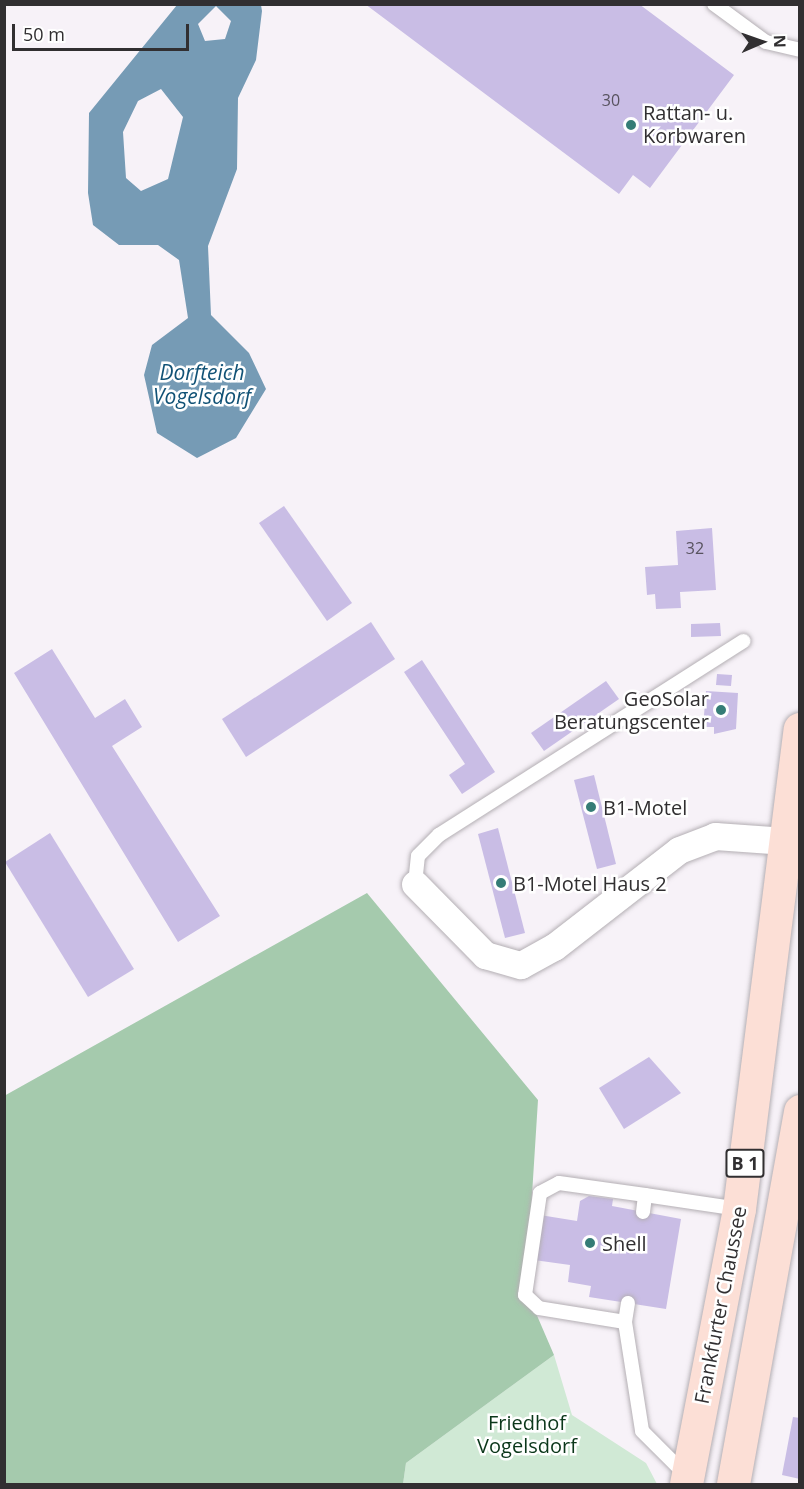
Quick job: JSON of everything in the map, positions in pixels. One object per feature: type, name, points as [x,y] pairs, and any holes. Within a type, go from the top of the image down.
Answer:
[{"type":"main road","name":"Frankfurter Chaussee","points":[[687,1481],[739,1209],[794,841],[800,729]]},
{"type":"main road","name":"B 1","points":[[733,1485],[800,1111]]},
{"type":"street","points":[[415,884],[485,955],[521,965],[554,947],[679,850],[715,836],[794,841]]},
{"type":"lane","points":[[714,4],[766,42],[800,50]]},
{"type":"lane","points":[[415,884],[418,856],[439,835],[744,641]]},
{"type":"lane","points":[[625,1322],[539,1308],[525,1295],[540,1192],[559,1182],[739,1209]]},
{"type":"lane","points":[[643,1212],[645,1195]]},
{"type":"lane","points":[[628,1303],[625,1322],[642,1431],[687,1481]]},
{"type":"green space","points":[[367,893],[538,1100],[526,1290],[554,1355],[406,1463],[403,1484],[5,1484],[4,1096]]},
{"type":"green space","name":"Friedhof Vogelsdorf","points":[[554,1355],[572,1415],[646,1463],[657,1484],[403,1484],[406,1463]]},
{"type":"water","name":"Dorfteich Vogelsdorf","points":[[177,5],[261,5],[256,60],[238,98],[237,169],[208,246],[211,315],[249,353],[266,389],[236,438],[197,458],[157,433],[144,375],[152,345],[188,318],[179,260],[158,245],[119,245],[93,225],[88,193],[89,113]],"holes":[[[216,6],[231,21],[225,39],[205,41],[198,24]],[[161,89],[183,117],[168,179],[141,191],[126,178],[123,132],[138,101]]]},
{"type":"building","name":"Rattan- u. Korbwaren","points":[[365,4],[639,4],[734,75],[650,188],[633,175],[619,194]]},
{"type":"building","points":[[284,506],[352,603],[327,621],[259,523]]},
{"type":"building","points":[[712,528],[716,590],[680,592],[681,608],[656,609],[655,594],[647,595],[645,567],[678,565],[676,531]]},
{"type":"building","points":[[371,622],[395,659],[246,757],[222,719]]},
{"type":"building","points":[[720,623],[721,636],[691,637],[691,624]]},
{"type":"building","points":[[52,649],[95,718],[125,699],[142,727],[112,746],[220,916],[178,942],[14,673]]},
{"type":"building","points":[[422,660],[495,772],[462,794],[449,775],[465,764],[404,672]]},
{"type":"building","points":[[717,674],[732,675],[731,686],[716,685]]},
{"type":"building","points":[[606,681],[619,699],[544,751],[531,733]]},
{"type":"building","name":"GeoSolar Beratungscenter","points":[[706,691],[738,693],[736,729],[714,734],[714,727],[703,727]]},
{"type":"building","points":[[594,775],[616,864],[597,869],[574,780]]},
{"type":"building","name":"B1-Motel Haus 2","points":[[498,828],[525,933],[505,938],[478,834]]},
{"type":"building","points":[[50,833],[134,969],[88,997],[5,862]]},
{"type":"building","points":[[649,1057],[681,1093],[624,1129],[599,1088]]},
{"type":"building","points":[[589,1196],[613,1199],[612,1206],[681,1219],[666,1309],[589,1297],[591,1286],[568,1282],[570,1265],[534,1260],[540,1215],[577,1221],[580,1201]]},
{"type":"building","points":[[793,1417],[800,1418],[800,1479],[782,1475]]},
{"type":"place","name":"Rattan- u. Korbwaren","points":[[631,125]]},
{"type":"place","name":"GeoSolar Beratungscenter","points":[[721,710]]},
{"type":"place","name":"B1-Motel","points":[[591,807]]},
{"type":"place","name":"B1-Motel Haus 2","points":[[501,883]]},
{"type":"place","name":"Shell","points":[[590,1243]]}]
